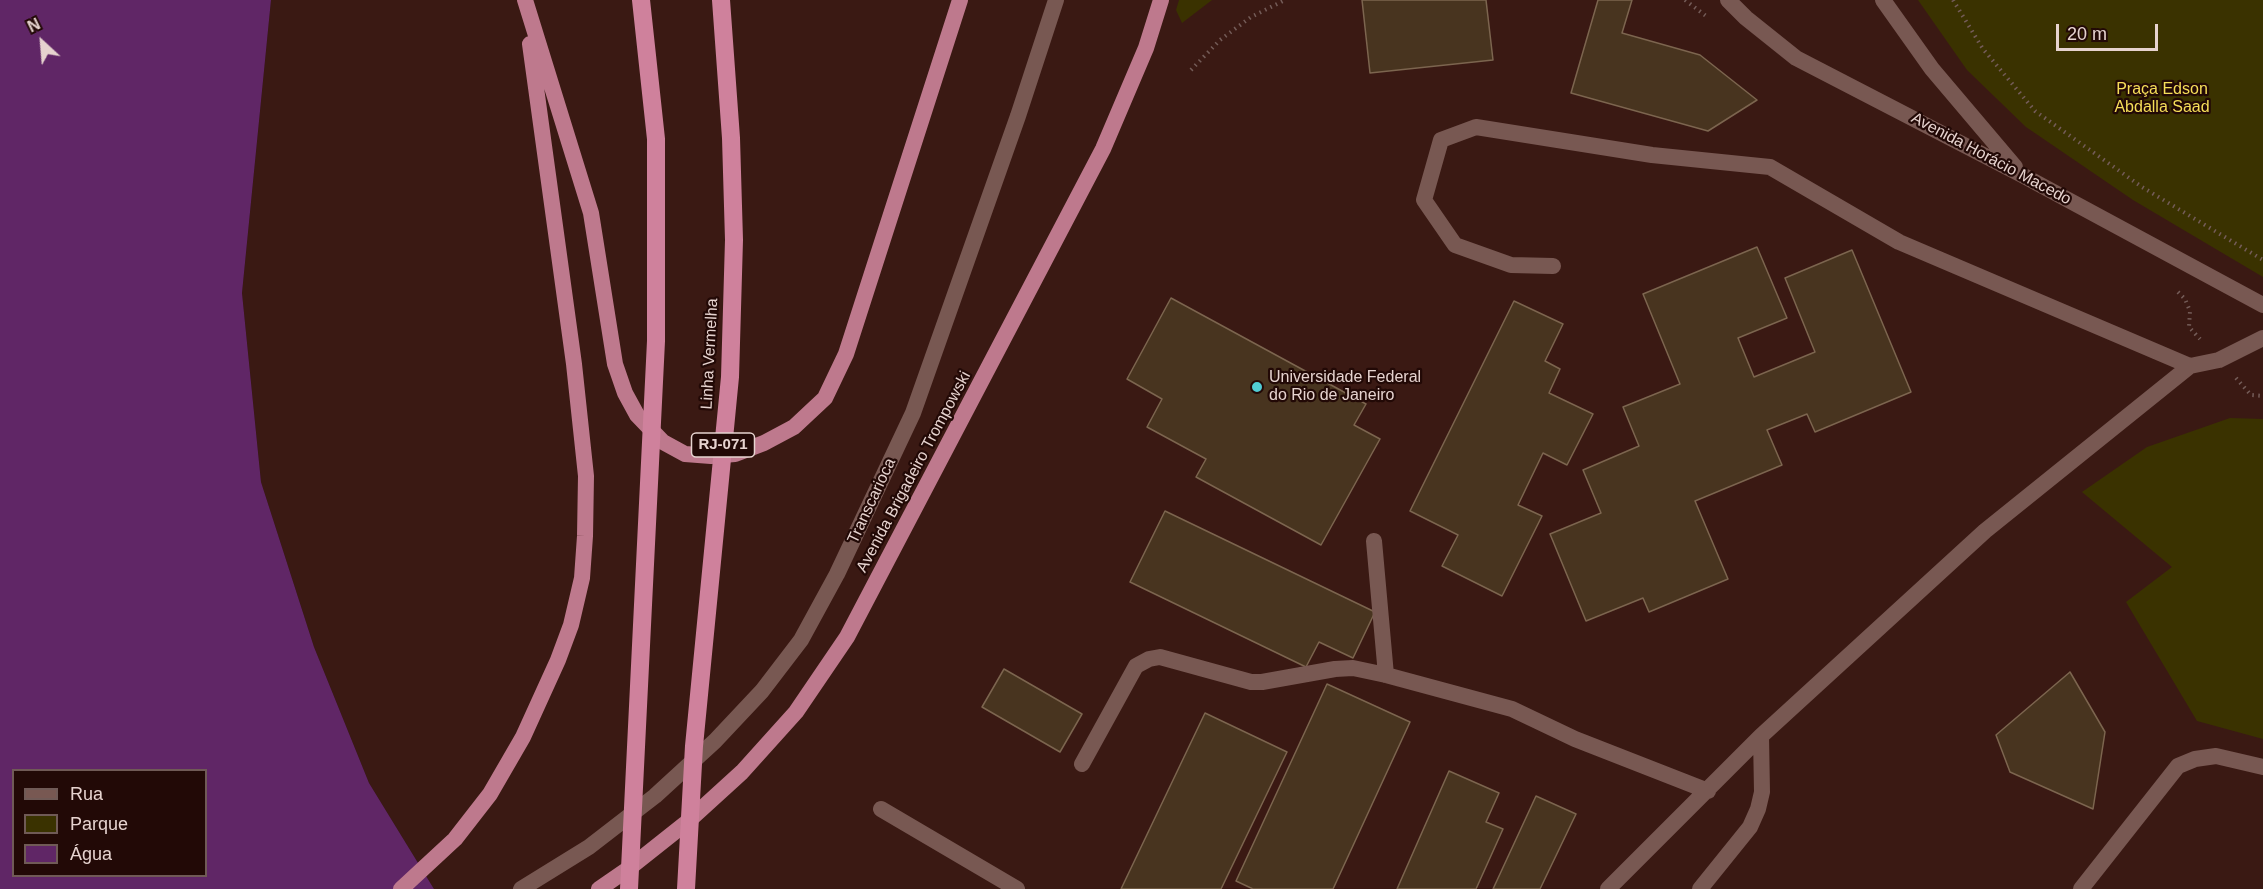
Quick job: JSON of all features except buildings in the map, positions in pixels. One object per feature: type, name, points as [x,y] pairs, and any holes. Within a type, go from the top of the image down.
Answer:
[{"type":"highway","points":[[525,0],[591,213],[615,364],[625,393],[637,416],[663,442],[686,454],[711,456],[735,454],[764,443],[794,427],[825,398],[846,354],[960,1]]},
{"type":"highway","points":[[401,889],[455,839],[490,794],[523,737],[558,660],[571,625],[582,578],[586,476],[574,364],[525,0]]},
{"type":"highway","points":[[629,889],[656,341],[656,139],[641,0]]},
{"type":"highway","name":"Linha Vermelha","points":[[686,889],[694,746],[730,377],[734,240],[731,138],[721,0]]},
{"type":"highway","name":"Avenida Brigadeiro Trompowski","points":[[599,889],[686,824],[742,772],[796,712],[847,637],[1103,149],[1146,48],[1161,0]]},
{"type":"street","name":"Transcarioca","points":[[521,889],[589,847],[655,796],[716,741],[762,691],[801,640],[837,574],[913,413],[1018,116],[1056,0]]},
{"type":"street","name":"Avenida Horácio Macedo","points":[[1728,0],[1746,18],[1796,58],[2022,175],[2263,304]]},
{"type":"street","points":[[1883,0],[1932,69],[2022,175]]},
{"type":"street","points":[[1553,266],[1511,265],[1455,245],[1424,200],[1441,140],[1476,127],[1652,155],[1770,166],[1899,242],[2190,366]]},
{"type":"street","points":[[1608,889],[1761,736],[1985,531],[2190,366],[2219,360],[2263,338]]},
{"type":"street","points":[[1374,541],[1386,675]]},
{"type":"street","points":[[1082,764],[1136,666],[1149,659],[1160,657],[1251,682],[1353,668],[1386,675],[1512,709],[1575,739],[1708,791]]},
{"type":"street","points":[[1700,889],[1750,827],[1758,809],[1762,792],[1761,736]]},
{"type":"street","points":[[2081,889],[2178,766],[2195,759],[2216,756],[2263,767]]},
{"type":"street","points":[[880,809],[1017,889]]},
{"type":"path","points":[[1191,70],[1220,40],[1251,17],[1285,0]]},
{"type":"path","points":[[1685,0],[1707,17]]},
{"type":"path","points":[[1953,0],[1983,49],[2035,111],[2142,187],[2263,260]]},
{"type":"shaded area","name":"Universidade Federal do Rio de Janeiro","points":[[271,0],[2263,0],[2263,889],[434,889],[369,783],[314,647],[261,482],[242,293]]},
{"type":"green space","points":[[1179,0],[1212,0],[1182,23],[1176,10]]},
{"type":"green space","name":"Praça Edson Abdalla Saad","points":[[1918,0],[2263,0],[2263,277],[2133,200],[2026,127],[1967,70]]},
{"type":"green space","points":[[2230,418],[2263,419],[2263,739],[2197,721],[2126,602],[2172,567],[2082,492],[2147,447]]},
{"type":"water","points":[[0,0],[271,0],[242,293],[261,482],[314,647],[369,783],[434,889],[0,889]]},
{"type":"place","name":"Universidade Federal do Rio de Janeiro","points":[[1257,387]]}]
